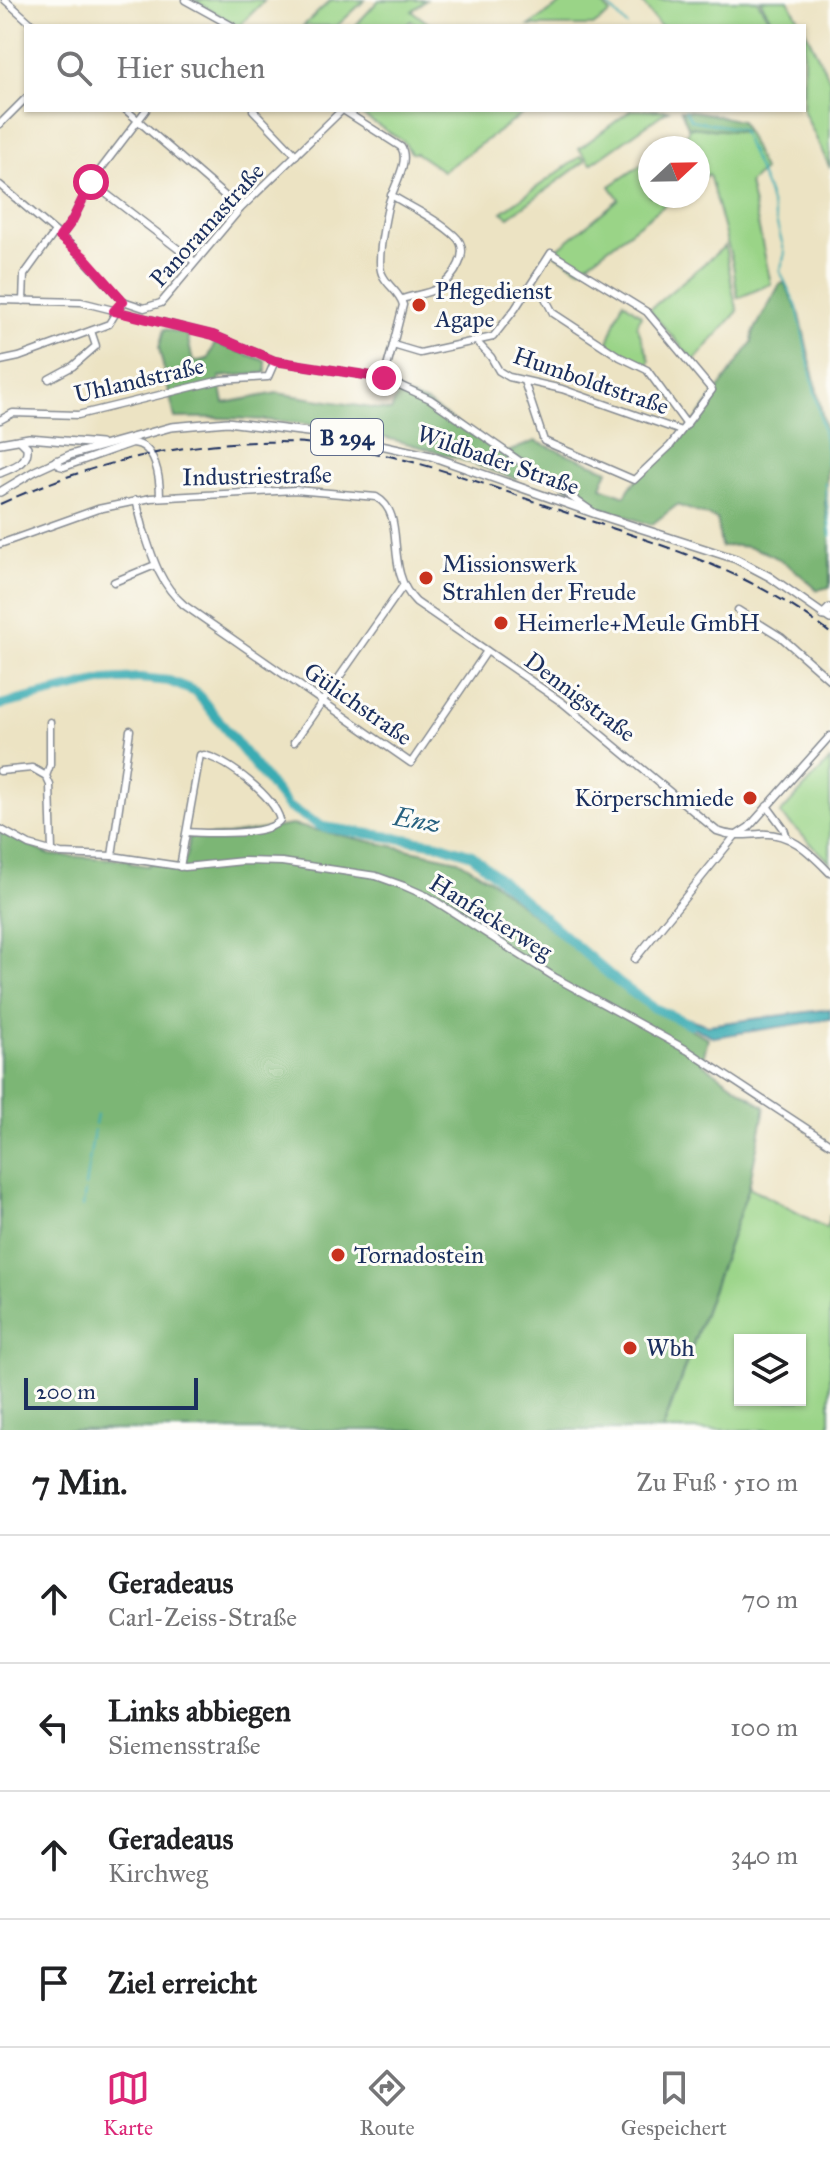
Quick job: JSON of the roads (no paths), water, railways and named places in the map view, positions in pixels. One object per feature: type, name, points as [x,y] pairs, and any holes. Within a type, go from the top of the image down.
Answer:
[{"type":"main road","name":"Wildbader Straße","points":[[0,492],[56,460],[103,444],[171,427],[206,422],[247,422],[409,450],[743,561],[828,615]]},
{"type":"main road","points":[[0,443],[29,438],[103,444]]},
{"type":"main road","points":[[0,473],[17,466],[27,457],[27,447],[20,440]]},
{"type":"street","points":[[185,0],[229,24]]},
{"type":"street","points":[[2,1],[31,24]]},
{"type":"street","points":[[216,24],[220,19]]},
{"type":"street","points":[[0,124],[24,100]]},
{"type":"street","points":[[128,112],[240,209]]},
{"type":"street","points":[[23,301],[24,275],[72,221],[91,182],[144,112]]},
{"type":"street","points":[[255,112],[296,155]]},
{"type":"street","name":"Panoramastraße","points":[[0,361],[109,324],[114,311],[123,301],[144,308],[161,303],[240,209],[341,112]]},
{"type":"street","points":[[346,112],[401,147],[406,154],[406,161],[391,195],[379,263],[382,275],[402,299],[403,310],[384,378]]},
{"type":"street","points":[[91,182],[195,262]]},
{"type":"street","points":[[0,185],[84,257],[123,301]]},
{"type":"street","points":[[391,195],[455,236],[463,256],[440,287],[402,299]]},
{"type":"street","name":"Humboldtstraße","points":[[477,342],[504,375],[562,389],[681,431],[712,390],[647,312],[570,268],[551,253],[530,287]]},
{"type":"street","points":[[393,345],[420,353],[493,337],[530,287],[543,294],[553,313],[620,357],[647,370],[687,425]]},
{"type":"street","points":[[0,300],[81,302],[213,335],[275,361],[384,378],[430,399],[596,514]]},
{"type":"street","points":[[49,379],[73,366],[96,346],[91,331]]},
{"type":"street","name":"Humboldtstraße","points":[[491,357],[493,337]]},
{"type":"street","name":"Uhlandstraße","points":[[0,420],[13,413],[78,415],[221,380],[268,377],[275,361]]},
{"type":"street","points":[[524,381],[544,441],[634,480],[670,446],[681,431]]},
{"type":"street","points":[[56,460],[64,467],[132,443],[142,444],[157,469],[160,497]]},
{"type":"street","name":"Industriestraße","points":[[0,544],[98,509],[160,497],[295,490],[376,497],[386,504],[392,514],[396,561],[403,586]]},
{"type":"street","points":[[563,491],[564,503]]},
{"type":"street","points":[[114,582],[155,565],[136,500]]},
{"type":"street","name":"Gülichstraße","points":[[155,565],[175,597],[411,763],[487,651]]},
{"type":"street","points":[[294,742],[403,586]]},
{"type":"street","name":"Dennigstraße","points":[[403,586],[423,607],[587,721],[711,827],[735,836]]},
{"type":"street","points":[[738,610],[764,624],[830,680]]},
{"type":"street","points":[[46,776],[50,765],[50,722]]},
{"type":"street","points":[[112,856],[130,730]]},
{"type":"street","points":[[635,959],[735,836],[749,827],[830,736]]},
{"type":"street","points":[[180,867],[202,755],[221,761],[241,774],[277,811],[280,820],[271,827],[221,834],[187,832]]},
{"type":"street","points":[[0,771],[32,768],[46,776],[50,785],[52,851]]},
{"type":"street","points":[[767,806],[787,838]]},
{"type":"street","name":"Hanfackerweg","points":[[0,829],[29,845],[52,851],[112,856],[180,867],[243,861],[282,862],[376,876],[404,886],[429,897],[556,978],[687,1050],[830,1144]]},
{"type":"street","points":[[735,836],[771,834],[787,838],[807,851],[830,873]]},
{"type":"water","points":[[830,1009],[830,1019],[714,1037],[680,1021],[683,1017],[708,1025]]},
{"type":"waterway","points":[[603,0],[625,24]]},
{"type":"waterway","points":[[686,112],[691,120],[741,129],[768,193],[785,253],[780,271],[797,307],[827,450],[827,465]]},
{"type":"waterway","points":[[825,482],[830,536]]},
{"type":"waterway","name":"Enz","points":[[0,705],[105,680],[140,678],[169,681],[196,692],[288,807],[323,827],[438,844],[472,855],[619,983],[654,1008],[690,1024]]},
{"type":"waterway","points":[[95,1125],[97,1115]]},
{"type":"waterway","points":[[85,1186],[94,1130]]},
{"type":"waterway","points":[[83,1207],[85,1191]]},
{"type":"railway","points":[[0,504],[87,470],[178,449],[272,442],[319,444],[365,451],[449,472],[713,565],[773,595],[830,633]]},
{"type":"place","name":"Pflegedienst Agape","points":[[419,305]]},
{"type":"place","name":"Missionswerk Strahlen der Freude","points":[[426,578]]},
{"type":"place","name":"Heimerle+Meule GmbH","points":[[501,623]]},
{"type":"place","name":"Körperschmiede","points":[[750,798]]},
{"type":"place","name":"Tornadostein","points":[[338,1255]]},
{"type":"place","name":"Wbh","points":[[630,1348]]}]
